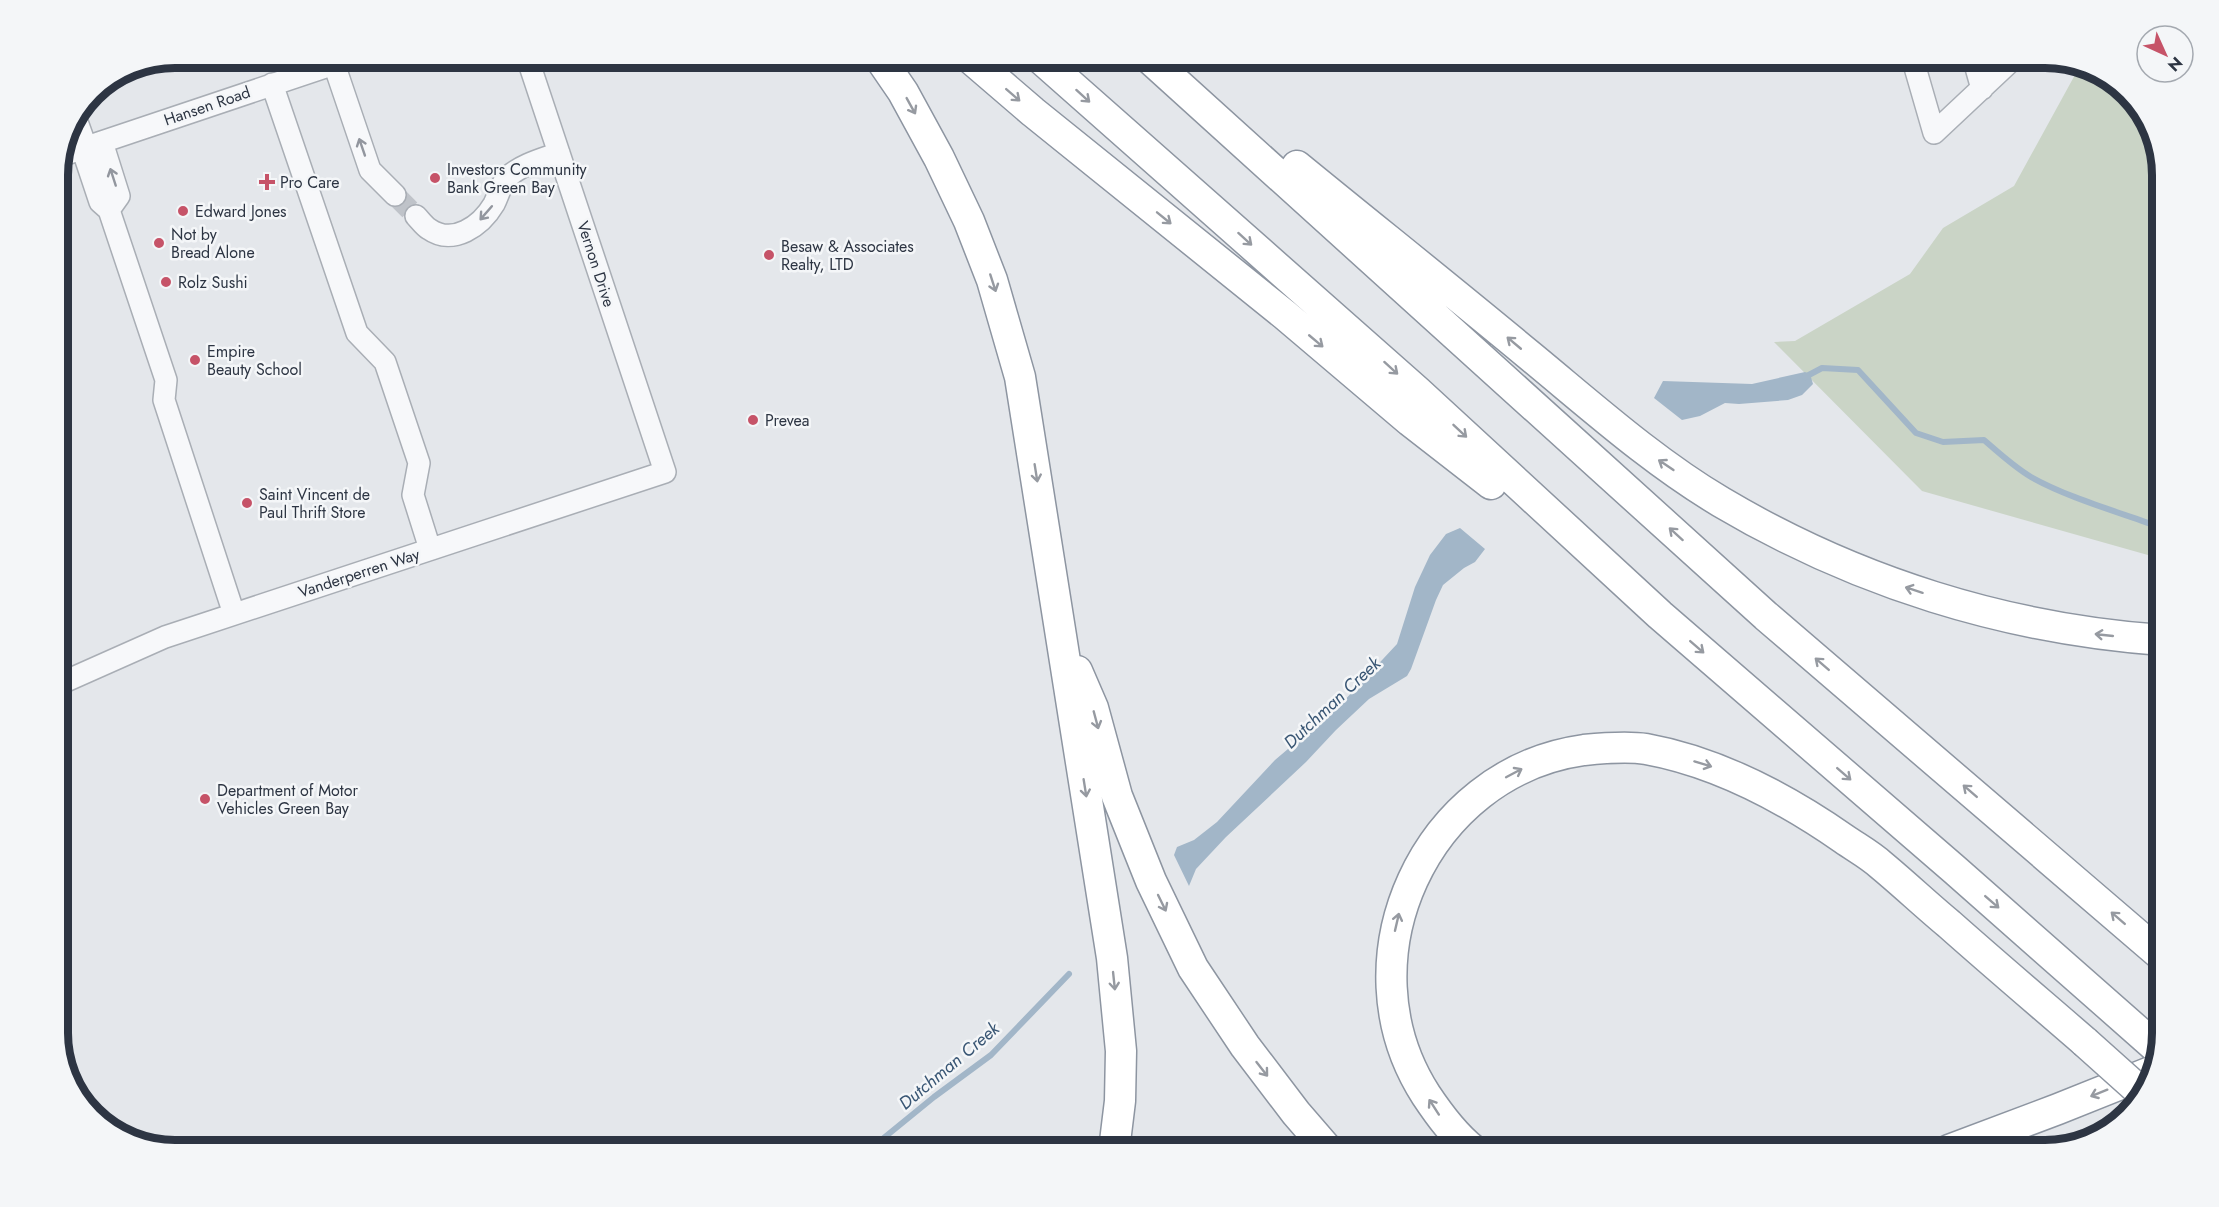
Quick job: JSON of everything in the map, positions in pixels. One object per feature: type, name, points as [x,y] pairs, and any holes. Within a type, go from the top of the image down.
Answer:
[{"type":"highway","points":[[887,68],[903,92],[939,158],[969,221],[993,280],[1020,377],[1112,958],[1122,1052],[1115,1140]]},
{"type":"highway","points":[[982,68],[1051,127],[1294,322],[1410,421],[1659,615]]},
{"type":"highway","points":[[1051,68],[1417,391],[1659,615],[2151,1043]]},
{"type":"highway","points":[[1160,68],[1766,616],[2152,947]]},
{"type":"highway","points":[[1175,68],[1639,446],[1719,501],[1772,531],[1812,550],[1890,582],[1991,615],[2040,626],[2152,639]]},
{"type":"highway","points":[[1059,627],[1093,708],[1117,796],[1151,880],[1193,968],[1245,1046],[1319,1140]]},
{"type":"highway","points":[[1463,1140],[1444,1122],[1412,1074],[1400,1040],[1392,971],[1392,949],[1399,913],[1418,867],[1437,838],[1459,813],[1482,793],[1511,774],[1541,760],[1568,753],[1615,748],[1643,748],[1718,769],[1793,806],[1880,864],[2136,1087]]},
{"type":"highway","points":[[1976,1140],[2142,1075]]},
{"type":"street","name":"Hansen Road","points":[[70,153],[322,68]]},
{"type":"street","points":[[335,68],[370,170],[394,195]]},
{"type":"street","name":"Vernon Drive","points":[[531,68],[665,472]]},
{"type":"street","points":[[1915,68],[1934,133],[2004,68]]},
{"type":"street","points":[[1975,68],[1982,89]]},
{"type":"street","points":[[273,84],[357,333],[385,362],[419,463],[414,495],[430,549]]},
{"type":"street","points":[[80,126],[90,146],[100,202],[109,210],[166,380],[164,400],[234,614]]},
{"type":"street","points":[[416,216],[428,229],[440,235],[462,234],[485,216],[507,178],[519,168],[560,153]]},
{"type":"street","name":"Vanderperren Way","points":[[68,680],[165,637],[665,472]]},
{"type":"green space","points":[[2076,73],[2104,86],[2125,104],[2140,127],[2149,154],[2151,168],[2151,556],[1922,491],[1774,342],[1795,341],[1910,274],[1943,228],[2014,186]]},
{"type":"water","points":[[1805,372],[1810,374],[1813,384],[1802,395],[1788,400],[1725,403],[1700,416],[1682,420],[1654,398],[1663,381],[1752,384]]},
{"type":"water","points":[[1460,528],[1485,549],[1475,562],[1443,585],[1407,676],[1369,699],[1336,730],[1306,762],[1226,837],[1196,869],[1189,886],[1174,855],[1177,847],[1194,840],[1217,822],[1275,760],[1341,704],[1397,644],[1415,587],[1430,555],[1446,534]]},
{"type":"waterway","name":"Dutchman Creek","points":[[1805,377],[1822,368],[1858,370],[1916,433],[1943,442],[1984,440],[2019,469],[2046,485],[2151,524]]},
{"type":"waterway","name":"Dutchman Creek","points":[[881,1140],[991,1055],[1069,974]]},
{"type":"tunnel","points":[[395,195],[416,216]]},
{"type":"place","name":"Investors Community Bank Green Bay","points":[[435,178]]},
{"type":"place","name":"Pro Care","points":[[267,182]]},
{"type":"place","name":"Edward Jones","points":[[183,211]]},
{"type":"place","name":"Not by Bread Alone","points":[[159,243]]},
{"type":"place","name":"Besaw & Associates Realty, LTD","points":[[769,255]]},
{"type":"place","name":"Rolz Sushi","points":[[166,282]]},
{"type":"place","name":"Empire Beauty School","points":[[195,360]]},
{"type":"place","name":"Prevea","points":[[753,420]]},
{"type":"place","name":"Saint Vincent de Paul Thrift Store","points":[[247,503]]},
{"type":"place","name":"Department of Motor Vehicles Green Bay","points":[[205,799]]}]
